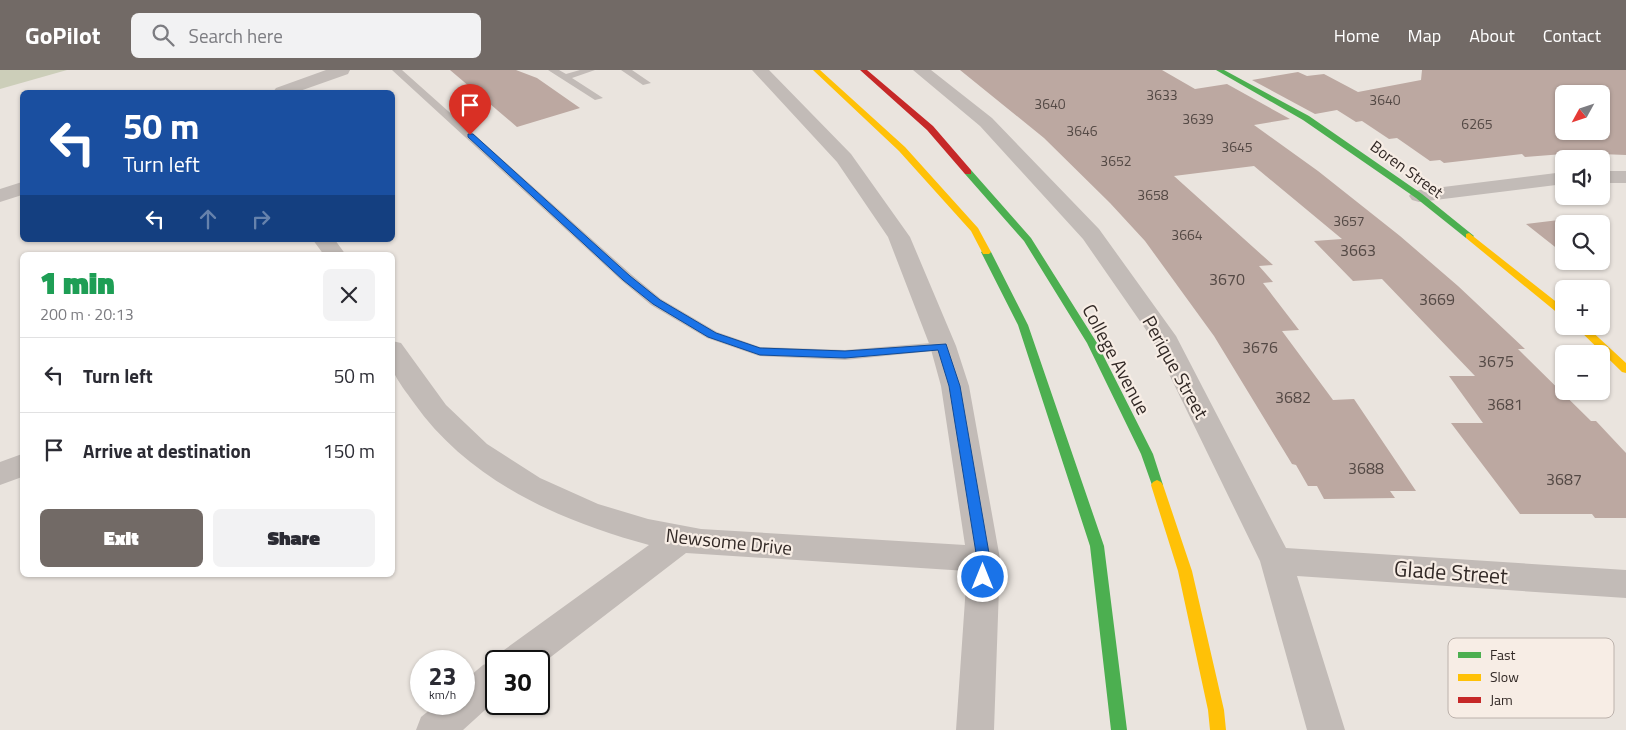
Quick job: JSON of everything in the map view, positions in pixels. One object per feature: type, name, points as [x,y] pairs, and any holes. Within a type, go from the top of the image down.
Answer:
[{"type":"main road","points":[[816,70],[902,149],[975,230],[1024,324],[1097,546],[1119,730]]},
{"type":"main road","name":"College Avenue","points":[[863,70],[930,128],[1028,240],[1092,343],[1147,454],[1184,571],[1216,710],[1218,730]]},
{"type":"main road","name":"Boren Street","points":[[1219,70],[1306,118],[1420,196],[1555,306]]},
{"type":"main road","points":[[1590,335],[1626,369]]},
{"type":"street","points":[[287,90],[342,70]]},
{"type":"street","points":[[760,70],[844,158],[900,237],[943,346],[955,386],[984,559],[975,730]]},
{"type":"street","name":"Perique Street","points":[[921,70],[986,122],[1091,234],[1163,336],[1276,561],[1326,730]]},
{"type":"street","points":[[1610,177],[1626,177]]},
{"type":"street","points":[[1420,196],[1555,179]]},
{"type":"street","points":[[0,196],[20,189]]},
{"type":"street","name":"Newsome Drive","points":[[395,353],[430,405],[453,431],[482,456],[521,482],[568,505],[622,525],[680,540],[984,559]]},
{"type":"street","points":[[0,474],[20,466]]},
{"type":"street","points":[[532,650],[680,540]]},
{"type":"street","name":"Glade Street","points":[[1276,561],[1626,584]]},
{"type":"street","points":[[435,730],[485,687]]},
{"type":"lane","points":[[398,70],[627,278],[656,302],[712,335],[760,351],[845,355],[943,346]]},
{"type":"lane","points":[[553,70],[566,76],[598,98]]},
{"type":"lane","points":[[566,76],[590,70]]},
{"type":"lane","points":[[626,70],[646,83]]},
{"type":"green space","points":[[0,70],[67,70],[0,89]]},
{"type":"building","points":[[450,70],[516,70],[537,78],[580,108],[517,127]]},
{"type":"building","points":[[960,70],[1162,70],[1195,89],[1227,84],[1290,119],[1254,125],[1318,171],[1400,236],[1458,286],[1525,349],[1518,349],[1555,385],[1555,400],[1570,400],[1591,421],[1596,421],[1626,453],[1626,518],[1595,518],[1592,514],[1520,514],[1451,423],[1483,423],[1449,376],[1475,376],[1382,279],[1353,281],[1314,241],[1342,239],[1254,166],[1174,176],[1273,265],[1259,266],[1273,282],[1263,283],[1299,330],[1282,331],[1333,400],[1354,399],[1416,491],[1390,491],[1395,498],[1324,499],[1317,486],[1308,486],[1296,465],[1292,464],[1214,336],[1145,241],[1110,203],[1044,138]]},
{"type":"building","points":[[1422,70],[1626,70],[1626,155],[1610,154],[1610,150],[1555,150],[1555,155],[1525,157],[1522,154],[1444,163],[1440,160],[1430,161],[1397,138],[1389,139],[1362,121],[1356,122],[1337,110],[1315,114],[1252,80],[1298,72],[1307,76],[1324,74],[1358,92],[1421,80]]},
{"type":"building","points":[[1555,220],[1555,247],[1526,224]]},
{"type":"traffic: fast","points":[[1219,70],[1306,118],[1419,196],[1469,236]]},
{"type":"traffic: fast","points":[[968,172],[1028,240],[1092,343],[1147,454],[1157,485]]},
{"type":"traffic: fast","points":[[986,252],[1023,325],[1097,546],[1119,730]]},
{"type":"traffic: slow","points":[[816,70],[902,149],[975,230],[986,252]]},
{"type":"traffic: slow","points":[[1469,236],[1555,306]]},
{"type":"traffic: slow","points":[[1590,335],[1626,369]]},
{"type":"traffic: slow","points":[[1157,485],[1185,571],[1216,710],[1218,730]]},
{"type":"traffic: jam","points":[[863,70],[930,128],[968,172]]},
{"type":"route","points":[[470,135],[627,278],[656,302],[712,335],[760,351],[845,355],[943,346],[955,386],[984,559],[983,577]]}]
